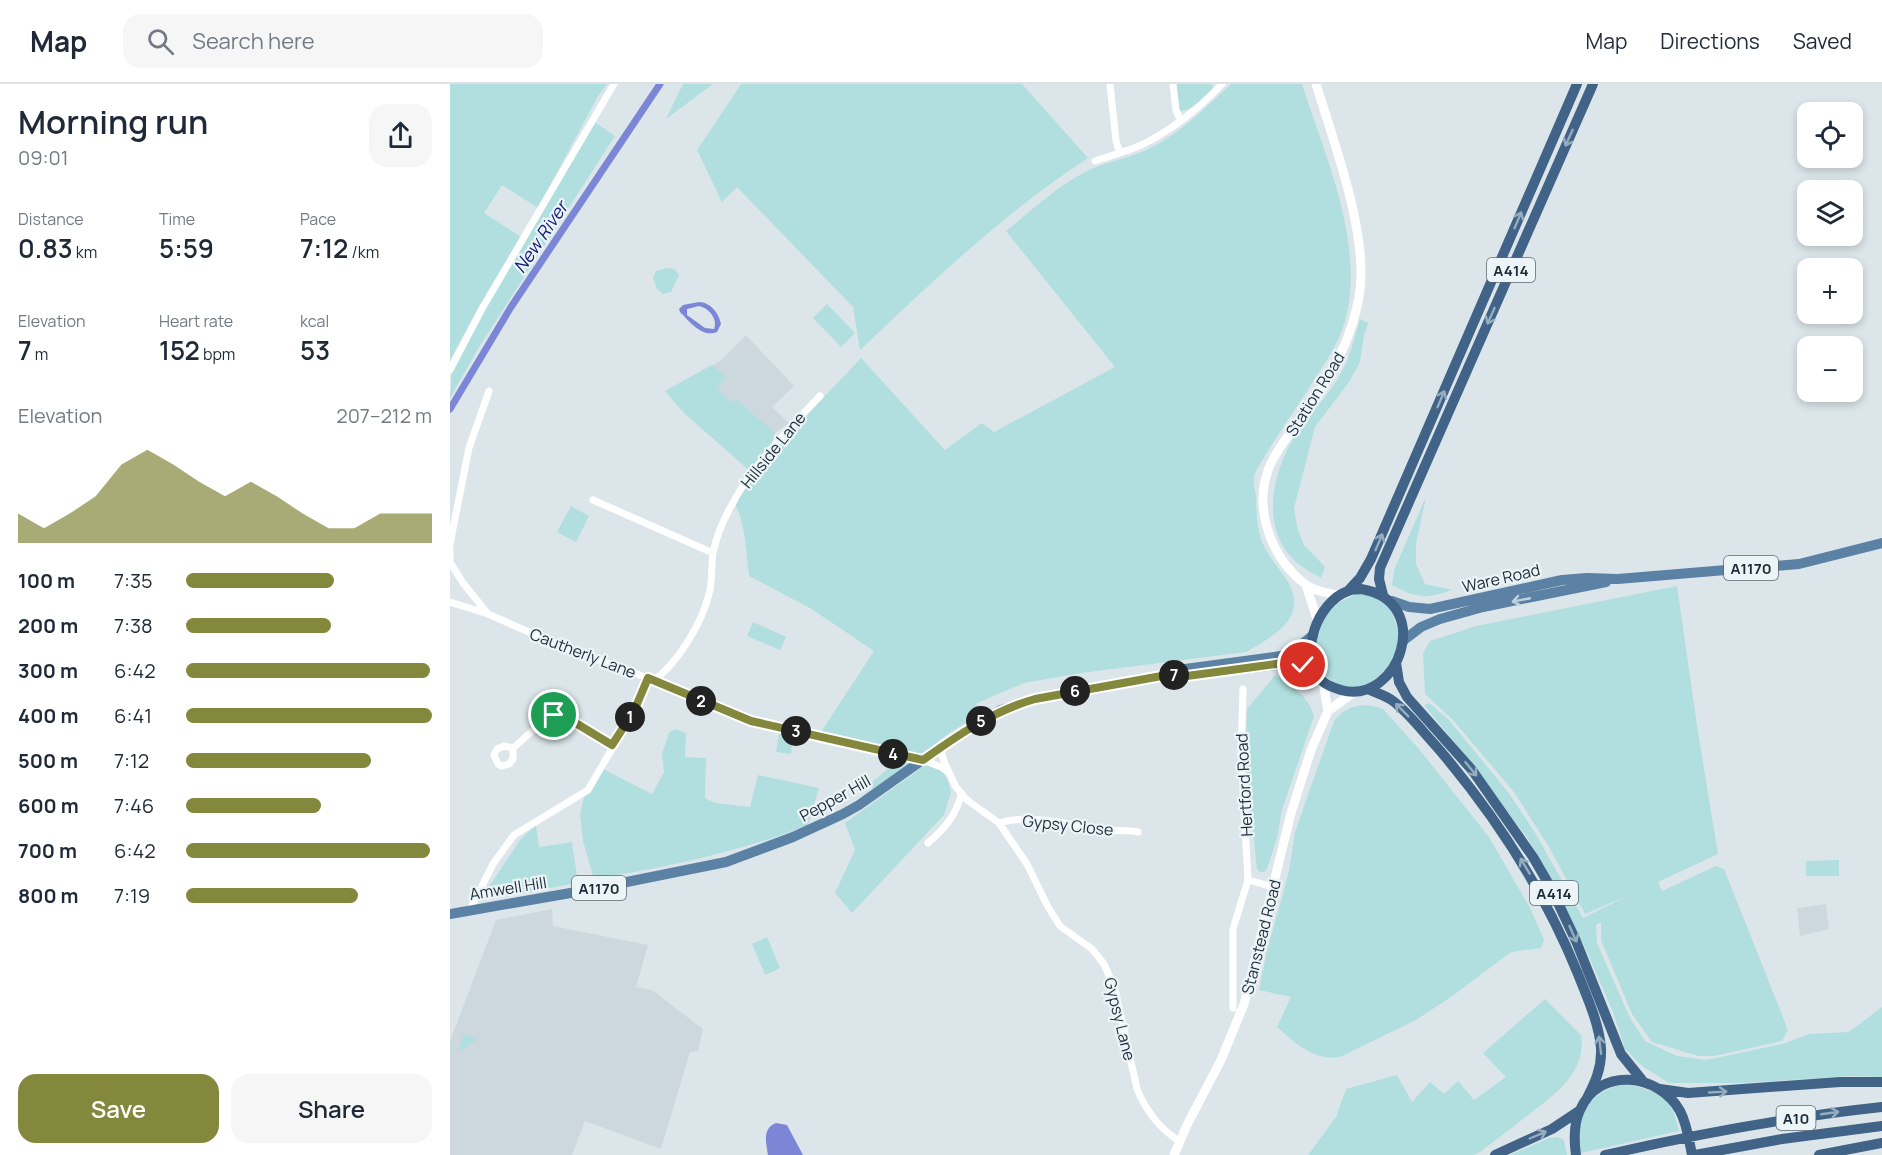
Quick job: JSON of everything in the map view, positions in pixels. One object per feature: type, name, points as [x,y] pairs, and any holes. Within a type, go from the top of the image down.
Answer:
[{"type":"highway","name":"A414","points":[[1343,594],[1361,576],[1371,560],[1577,84]]},
{"type":"highway","name":"A414","points":[[1387,598],[1379,579],[1380,568],[1593,84]]},
{"type":"highway","points":[[1362,589],[1387,598],[1398,612],[1403,627],[1404,640],[1396,663],[1387,675],[1368,689],[1354,692],[1332,688],[1319,677],[1311,649],[1313,635],[1327,606],[1343,594],[1362,589]]},
{"type":"highway","name":"A414","points":[[1396,663],[1404,692],[1472,770],[1533,857],[1555,895],[1576,941],[1622,1054],[1642,1080]]},
{"type":"highway","name":"A414","points":[[1368,689],[1387,697],[1401,708],[1465,780],[1512,844],[1543,899],[1583,986],[1599,1038],[1601,1056],[1599,1072],[1586,1100]]},
{"type":"highway","points":[[1576,1155],[1575,1135],[1579,1111],[1597,1089],[1609,1082],[1622,1079],[1642,1080],[1660,1089],[1688,1093],[1840,1082],[1882,1082]]},
{"type":"highway","points":[[1660,1089],[1679,1109],[1694,1155]]},
{"type":"highway","name":"A10","points":[[1605,1155],[1777,1120],[1882,1107]]},
{"type":"highway","points":[[1495,1155],[1552,1129],[1579,1111]]},
{"type":"highway","name":"A10","points":[[1694,1155],[1782,1139],[1882,1126]]},
{"type":"highway","points":[[1819,1155],[1882,1143]]},
{"type":"main road","name":"Station Road","points":[[1316,84],[1347,188],[1358,237],[1362,268],[1360,296],[1344,348],[1315,398],[1271,462],[1264,486],[1264,512],[1268,533],[1277,553],[1287,566],[1306,585],[1321,592],[1343,594]]},
{"type":"main road","name":"Ware Road","points":[[1387,598],[1409,607],[1430,609],[1538,583],[1587,578],[1618,579],[1799,564],[1882,543]]},
{"type":"main road","name":"Ware Road","points":[[1404,640],[1421,627],[1440,619],[1618,579]]},
{"type":"main road","name":"Station Road","points":[[1306,585],[1318,622]]},
{"type":"main road","name":"Pepper Hill","points":[[746,855],[843,814],[977,723],[1018,704],[1056,694],[1167,675],[1185,669],[1292,653],[1313,635]]},
{"type":"main road","name":"Pepper Hill","points":[[1167,675],[1187,676],[1292,663],[1308,667],[1319,677]]},
{"type":"main road","points":[[1319,677],[1329,711]]},
{"type":"main road","name":"Stanstead Road","points":[[1174,1155],[1239,1021],[1253,974],[1301,780],[1311,750],[1329,711],[1354,692]]},
{"type":"main road","name":"Amwell Hill","points":[[450,914],[680,873],[746,855]]},
{"type":"street","points":[[450,370],[480,313],[614,84]]},
{"type":"street","points":[[1110,84],[1116,141],[1120,153]]},
{"type":"street","points":[[1173,84],[1176,110],[1180,119]]},
{"type":"street","points":[[1095,161],[1156,137],[1203,103],[1221,84]]},
{"type":"street","points":[[488,614],[462,583],[450,562],[450,545],[470,448],[489,391]]},
{"type":"street","name":"Hillside Lane","points":[[651,680],[666,672],[691,637],[709,595],[713,572],[713,553],[729,510],[754,469],[820,396]]},
{"type":"street","points":[[593,500],[713,553]]},
{"type":"street","name":"Cautherly Lane","points":[[450,602],[488,614],[572,651],[751,721],[923,760]]},
{"type":"street","points":[[666,672],[667,687]]},
{"type":"street","points":[[470,910],[493,864],[514,835],[588,790],[651,680]]},
{"type":"street","name":"Hertford Road","points":[[1233,1008],[1233,929],[1248,880],[1240,754],[1243,689]]},
{"type":"street","points":[[513,748],[550,717],[557,714],[612,745]]},
{"type":"street","name":"Gypsy Lane","points":[[940,748],[948,772],[961,795],[999,823],[1027,864],[1060,926],[1092,949],[1104,964],[1115,989],[1137,1089],[1142,1102],[1161,1127],[1179,1141]]},
{"type":"street","points":[[923,760],[948,772]]},
{"type":"street","points":[[928,843],[948,824],[956,811],[961,795]]},
{"type":"street","name":"Gypsy Close","points":[[999,823],[1025,819],[1138,832]]},
{"type":"street","points":[[1248,880],[1273,887]]},
{"type":"shaded area","points":[[450,84],[607,84],[598,96],[538,208],[502,185],[484,213],[521,237],[479,306],[450,360]]},
{"type":"shaded area","points":[[683,84],[713,84],[666,119]]},
{"type":"shaded area","points":[[741,84],[1022,84],[1088,158],[1027,201],[998,225],[860,350],[853,307],[737,187],[722,202],[697,150]]},
{"type":"shaded area","points":[[1176,84],[1211,84],[1214,87],[1195,105],[1181,111]]},
{"type":"shaded area","points":[[1231,84],[1302,84],[1331,171],[1347,232],[1350,292],[1345,321],[1338,340],[1254,477],[1260,535],[1267,552],[1288,582],[1293,595],[1294,606],[1291,616],[1277,632],[1246,652],[1081,673],[1024,683],[975,704],[986,711],[949,733],[920,756],[895,752],[821,732],[874,651],[810,608],[749,576],[743,530],[735,504],[747,485],[794,428],[861,358],[945,450],[982,423],[994,432],[1115,367],[1006,231],[1076,177],[1101,165],[1144,151],[1168,138]]},
{"type":"shaded area","points":[[593,121],[615,136],[479,347],[450,398],[452,372],[473,331]]},
{"type":"shaded area","points":[[666,268],[675,269],[679,275],[671,292],[663,294],[657,289],[653,278],[656,271]]},
{"type":"shaded area","points":[[827,304],[855,333],[841,347],[813,318]]},
{"type":"shaded area","points":[[1360,319],[1368,323],[1360,362],[1349,382],[1315,427],[1294,508],[1297,527],[1304,545],[1325,567],[1321,578],[1294,560],[1281,543],[1273,513],[1276,480],[1295,435],[1341,373]]},
{"type":"shaded area","points":[[746,335],[794,386],[772,407],[789,423],[775,433],[772,444],[749,470],[684,413],[665,391],[720,361]]},
{"type":"shaded area","points":[[712,365],[726,377],[717,388],[732,403],[736,399],[775,433],[772,444],[749,470],[684,413],[665,391]]},
{"type":"shaded area","points":[[1426,497],[1416,544],[1416,564],[1425,584],[1452,590],[1421,596],[1408,593],[1392,585],[1394,570]]},
{"type":"shaded area","points":[[571,506],[589,516],[576,542],[557,532]]},
{"type":"shaded area","points":[[1677,586],[1718,854],[1658,882],[1662,891],[1716,866],[1724,869],[1788,1030],[1782,1041],[1714,1056],[1698,1056],[1652,1042],[1632,1014],[1601,940],[1601,922],[1596,925],[1597,943],[1630,1018],[1645,1041],[1677,1056],[1706,1060],[1782,1044],[1810,1034],[1849,1032],[1882,1007],[1882,1077],[1851,1076],[1743,1083],[1669,1083],[1642,1066],[1625,1049],[1613,1012],[1586,950],[1528,839],[1424,705],[1429,703],[1449,720],[1508,792],[1534,831],[1583,918],[1629,895],[1585,914],[1549,847],[1514,792],[1453,720],[1425,694],[1423,653],[1430,641],[1476,626]]},
{"type":"shaded area","points":[[1357,594],[1370,595],[1391,608],[1400,637],[1399,644],[1385,672],[1364,687],[1345,687],[1333,682],[1324,674],[1318,664],[1315,647],[1327,613],[1335,604]]},
{"type":"shaded area","points":[[753,622],[786,637],[780,650],[747,636]]},
{"type":"shaded area","points":[[1275,675],[1304,697],[1314,716],[1282,810],[1277,838],[1267,869],[1260,872],[1257,869],[1246,765],[1247,709]]},
{"type":"shaded area","points":[[1361,705],[1383,709],[1419,749],[1489,837],[1530,908],[1544,940],[1541,948],[1511,952],[1416,1020],[1340,1057],[1331,1058],[1306,1050],[1277,1027],[1291,997],[1259,990],[1289,871],[1295,832],[1334,721],[1346,710]]},
{"type":"shaded area","points":[[675,729],[686,733],[685,757],[706,758],[705,798],[715,803],[750,807],[758,775],[819,788],[808,825],[703,858],[594,879],[583,841],[580,814],[584,797],[590,792],[603,769],[652,794],[664,772],[662,754],[669,733]]},
{"type":"shaded area","points":[[779,733],[793,735],[791,754],[776,752]]},
{"type":"shaded area","points":[[899,759],[910,761],[909,765],[873,790],[870,784]]},
{"type":"shaded area","points":[[927,764],[942,770],[947,779],[951,792],[944,815],[852,913],[835,893],[855,850],[845,823]]},
{"type":"shaded area","points":[[536,825],[539,847],[572,842],[578,883],[480,900],[520,840]]},
{"type":"shaded area","points":[[1839,860],[1839,876],[1806,876],[1806,861]]},
{"type":"shaded area","points":[[1826,904],[1829,929],[1800,936],[1797,908]]},
{"type":"shaded area","points":[[552,909],[553,926],[648,945],[636,987],[652,990],[703,1029],[698,1051],[690,1052],[661,1149],[585,1121],[572,1155],[450,1155],[450,1041],[496,920]]},
{"type":"shaded area","points":[[767,937],[780,968],[765,975],[752,944]]},
{"type":"shaded area","points":[[1545,999],[1581,1035],[1582,1049],[1579,1061],[1574,1072],[1558,1091],[1480,1152],[1473,1155],[1308,1155],[1336,1117],[1346,1089],[1397,1075],[1412,1102],[1430,1082],[1444,1094],[1458,1081],[1474,1100],[1506,1077],[1483,1053]]},
{"type":"shaded area","points":[[463,1036],[478,1039],[462,1050],[459,1049]]},
{"type":"shaded area","points":[[1624,1084],[1661,1096],[1672,1109],[1679,1131],[1581,1153],[1579,1128],[1586,1108],[1601,1093]]},
{"type":"shaded area","points":[[1557,1137],[1564,1140],[1567,1155],[1510,1155],[1549,1138]]},
{"type":"water","points":[[703,302],[710,306],[720,320],[721,324],[717,332],[706,333],[697,328],[680,312],[679,309],[683,305]],"holes":[[[703,307],[714,318],[714,329],[705,328],[687,315],[687,309]]]},
{"type":"water","points":[[776,1123],[787,1125],[803,1155],[768,1155],[767,1132]]},
{"type":"waterway","name":"New River","points":[[450,409],[511,307],[660,84]]},
{"type":"route","points":[[554,715],[564,716],[612,745],[634,711],[648,678],[751,721],[923,760],[977,723],[1001,710],[1035,699],[1167,675],[1187,676],[1283,663],[1303,665]]}]
